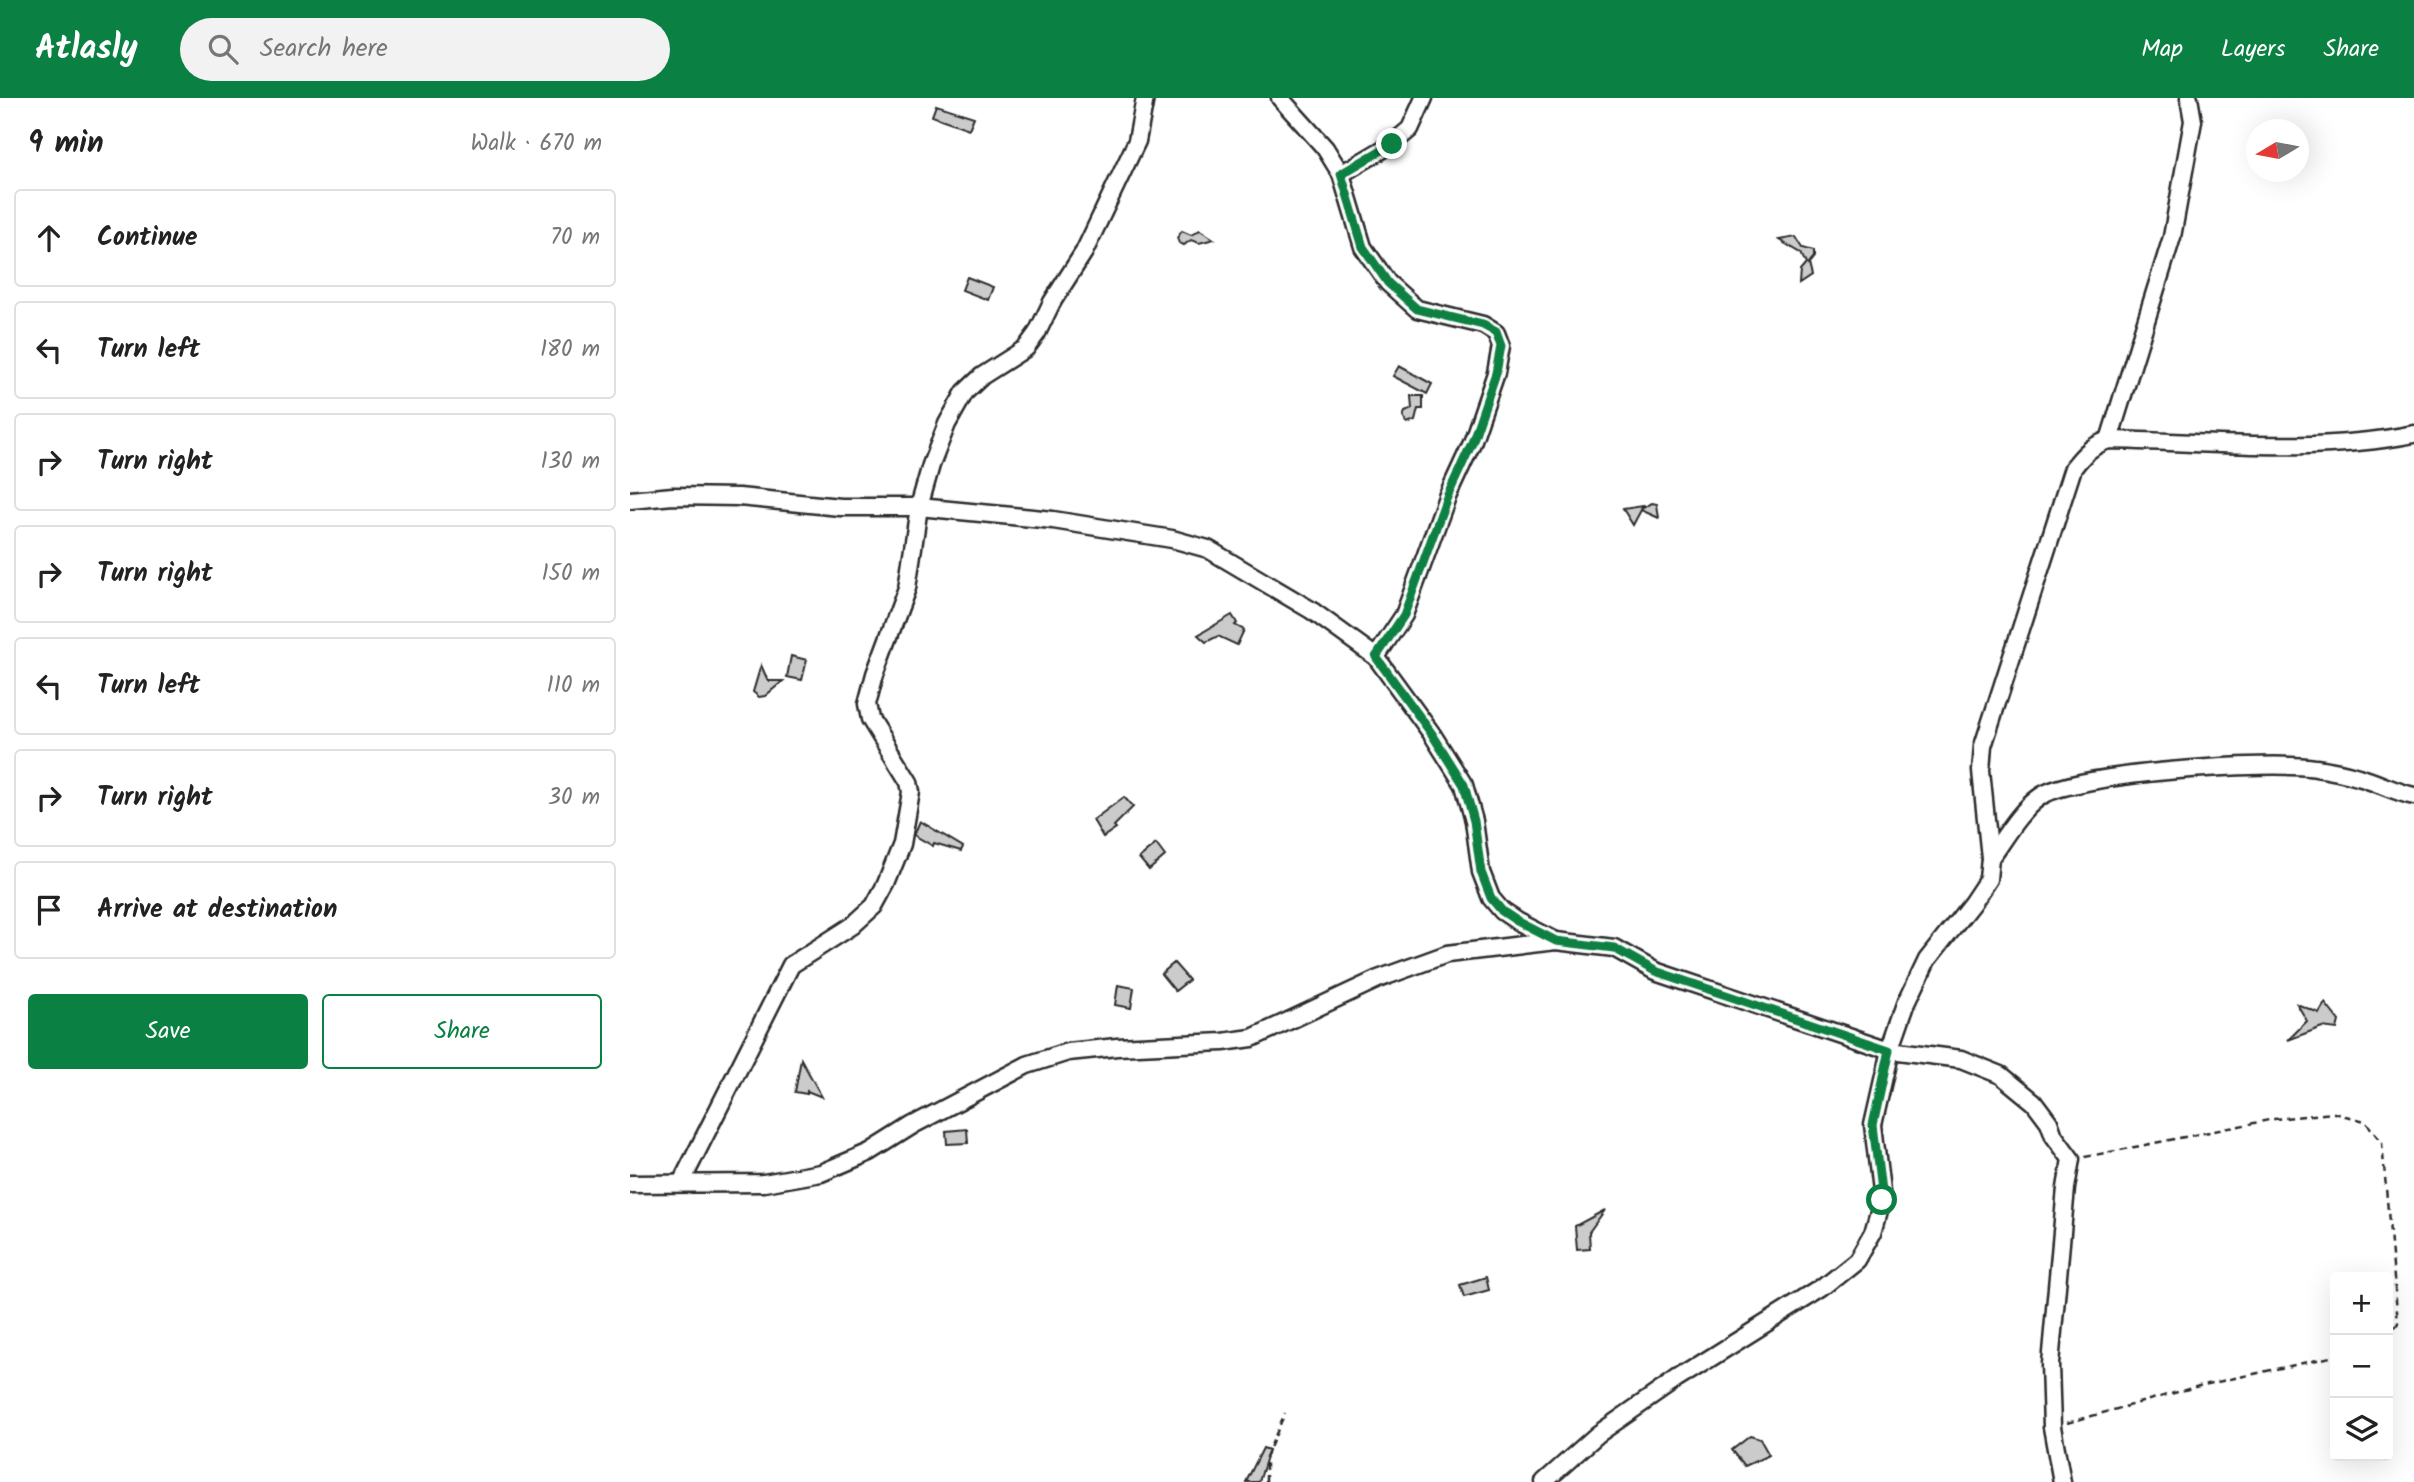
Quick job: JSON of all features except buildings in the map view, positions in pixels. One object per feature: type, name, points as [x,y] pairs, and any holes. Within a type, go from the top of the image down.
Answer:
[{"type":"street","points":[[681,1184],[791,965],[852,926],[874,906],[886,884],[902,844],[911,792],[909,782],[870,719],[867,704],[875,674],[907,588],[919,507],[947,424],[965,392],[982,376],[1026,348],[1084,252],[1137,141],[1145,98]]},
{"type":"street","points":[[1280,98],[1325,148],[1341,174],[1363,247],[1388,283],[1417,309],[1483,325],[1496,332],[1501,346],[1496,373],[1472,443],[1447,497],[1404,615],[1376,657]]},
{"type":"street","points":[[1341,174],[1392,144],[1410,129],[1424,98]]},
{"type":"street","points":[[2109,440],[2172,237],[2193,121],[2189,98]]},
{"type":"street","points":[[1544,1482],[1598,1434],[1677,1379],[1822,1288],[1857,1259],[1873,1232],[1882,1200],[1873,1125],[1889,1050],[1906,1004],[1927,960],[1988,879],[1990,858],[1982,771],[1983,746],[2073,468],[2084,454],[2099,443],[2109,440],[2202,445],[2326,446],[2414,434]]},
{"type":"street","points":[[630,500],[673,496],[739,497],[840,506],[919,507],[1053,520],[1172,539],[1208,549],[1311,610],[1376,657],[1432,734],[1464,785],[1474,821],[1481,872],[1491,898],[1502,911],[1517,921],[1556,941]]},
{"type":"street","points":[[1990,858],[2027,808],[2043,795],[2077,783],[2265,765],[2314,767],[2359,777],[2414,796]]},
{"type":"street","points":[[630,1184],[764,1183],[821,1173],[870,1152],[914,1125],[1027,1065],[1069,1052],[1252,1038],[1378,979],[1447,954],[1556,941],[1614,948],[1668,975],[1889,1050],[1961,1059],[2001,1076],[2034,1102],[2071,1159],[2050,1364],[2052,1427],[2062,1482]]},
{"type":"path","points":[[2071,1159],[2274,1119],[2334,1113],[2365,1121],[2382,1143],[2398,1323],[2389,1335]]},
{"type":"path","points":[[2052,1427],[2199,1386],[2330,1357]]},
{"type":"path","points":[[1266,1482],[1266,1457],[1285,1412]]},
{"type":"route","points":[[1392,144],[1341,174],[1363,247],[1388,283],[1417,309],[1483,325],[1496,332],[1501,346],[1496,373],[1472,443],[1447,497],[1404,615],[1376,657],[1432,734],[1464,785],[1474,821],[1481,872],[1491,898],[1502,911],[1556,941],[1614,948],[1655,971],[1889,1050],[1873,1125],[1882,1200]]}]
